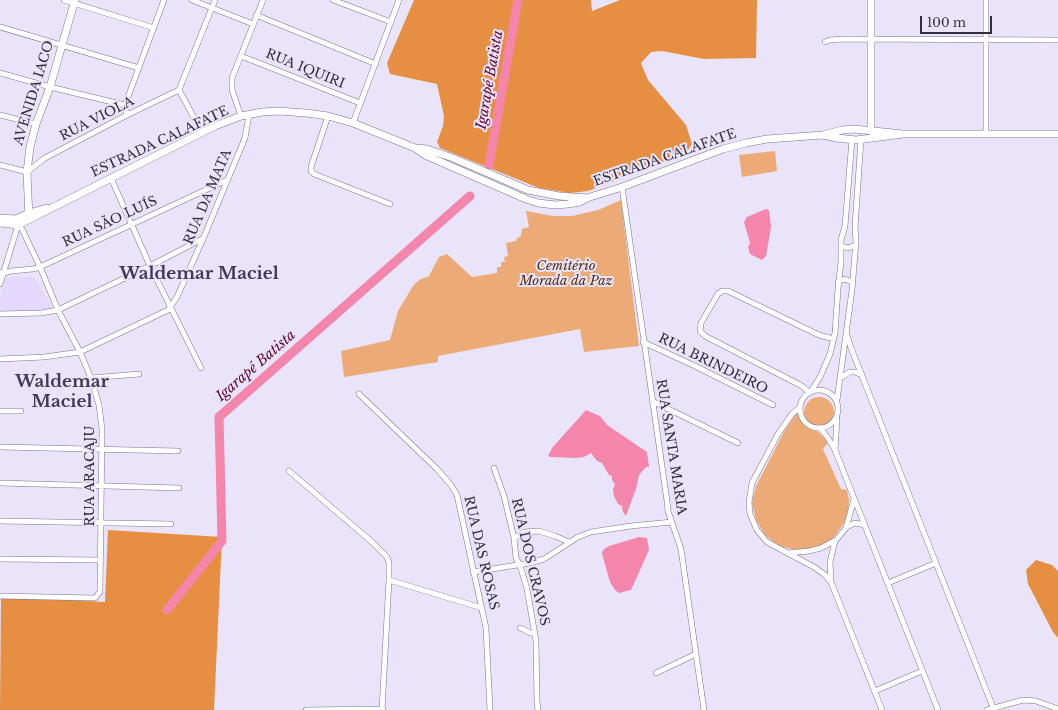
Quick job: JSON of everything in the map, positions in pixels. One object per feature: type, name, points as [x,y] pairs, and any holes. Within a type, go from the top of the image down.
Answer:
[{"type":"street","points":[[64,0],[75,2],[154,28]]},
{"type":"street","points":[[127,115],[125,105],[164,0]]},
{"type":"street","points":[[192,0],[253,24]]},
{"type":"street","points":[[202,132],[179,90],[215,0]]},
{"type":"street","points":[[241,116],[232,90],[232,83],[262,0]]},
{"type":"street","points":[[333,0],[391,22]]},
{"type":"street","points":[[353,123],[399,0]]},
{"type":"street","points":[[871,0],[870,40],[872,130],[874,135],[872,138]]},
{"type":"street","points":[[986,0],[986,134]]},
{"type":"street","name":"AVENIDA IACO","points":[[29,216],[27,172],[28,156],[36,124],[50,87],[61,44],[75,2]]},
{"type":"street","points":[[256,15],[376,64]]},
{"type":"street","points":[[0,27],[139,68]]},
{"type":"street","points":[[825,42],[842,39],[1058,40]]},
{"type":"street","name":"RUA IQUIRI","points":[[241,56],[360,103]]},
{"type":"street","points":[[0,73],[125,105]]},
{"type":"street","name":"RUA VIOLA","points":[[27,172],[45,158],[127,115],[179,90]]},
{"type":"street","name":"ESTRADA CALAFATE","points":[[0,218],[17,222],[53,207],[202,132],[241,116],[278,111],[328,116],[353,123],[415,148],[425,155],[526,199],[548,204],[575,203],[723,149],[773,138],[823,135],[848,129],[903,134],[1058,134]]},
{"type":"street","points":[[0,115],[36,124]]},
{"type":"street","name":"RUA DA MATA","points":[[169,307],[177,297],[203,239],[245,138],[249,115]]},
{"type":"street","points":[[328,116],[311,171],[314,174],[390,204]]},
{"type":"street","points":[[831,582],[820,572],[767,542],[757,530],[750,514],[749,495],[752,483],[778,434],[792,414],[800,407],[803,399],[810,392],[828,359],[834,339],[842,246],[841,240],[845,226],[849,139],[844,135],[848,129]]},
{"type":"street","name":"ESTRADA CALAFATE","points":[[823,135],[849,139],[861,139],[903,134]]},
{"type":"street","points":[[835,450],[839,407],[837,400],[852,282],[861,139]]},
{"type":"street","name":"ESTRADA CALAFATE","points":[[415,148],[427,149],[453,158],[528,190],[559,196],[587,198]]},
{"type":"street","points":[[0,164],[27,172]]},
{"type":"street","points":[[111,178],[169,307],[200,368]]},
{"type":"street","name":"RUA SÃO LUÍS","points":[[2,272],[40,267],[227,180]]},
{"type":"street","name":"RUA SANTA MARIA","points":[[622,187],[643,342],[667,500],[680,549],[704,710]]},
{"type":"street","points":[[0,223],[17,222],[2,272],[0,284]]},
{"type":"street","name":"RUA ARACAJU","points":[[0,596],[95,598],[100,592],[100,414],[91,378],[80,352],[58,310],[40,267],[22,229],[17,222]]},
{"type":"street","points":[[0,314],[58,310],[203,239]]},
{"type":"street","points":[[842,246],[847,248],[855,246]]},
{"type":"street","points":[[838,282],[845,279],[852,282]]},
{"type":"street","points":[[810,392],[802,386],[705,336],[700,329],[701,323],[716,296],[720,292],[728,291],[819,336],[834,339]]},
{"type":"street","points":[[0,359],[44,357],[80,352],[168,310],[169,307]]},
{"type":"street","points":[[846,332],[994,709]]},
{"type":"street","name":"RUA BRINDEIRO","points":[[643,342],[773,406]]},
{"type":"street","points":[[840,378],[850,372],[855,372],[862,375]]},
{"type":"street","points":[[91,378],[139,374]]},
{"type":"street","points":[[810,392],[819,389],[828,391],[837,400]]},
{"type":"street","name":"RUA DAS ROSAS","points":[[359,394],[436,469],[454,490],[459,500],[488,638],[490,710]]},
{"type":"street","points":[[652,401],[738,443]]},
{"type":"street","points":[[800,407],[802,418],[806,423],[813,427],[820,428],[830,425],[837,418]]},
{"type":"street","points":[[0,411],[21,411]]},
{"type":"street","points":[[820,428],[835,450],[938,710]]},
{"type":"street","points":[[0,447],[101,448],[178,451]]},
{"type":"street","name":"RUA DOS CRAVOS","points":[[494,468],[504,496],[514,538],[516,558],[520,565],[527,589],[536,654],[538,710]]},
{"type":"street","points":[[289,471],[385,554],[388,560],[389,580],[382,709],[306,710]]},
{"type":"street","points":[[0,483],[179,488]]},
{"type":"street","points":[[846,528],[854,499]]},
{"type":"street","points":[[0,521],[171,524]]},
{"type":"street","points":[[473,572],[520,565],[544,559],[578,537],[597,531],[672,522]]},
{"type":"street","points":[[788,553],[809,551],[820,548],[836,540],[846,528],[854,523],[865,525]]},
{"type":"street","points":[[514,538],[520,534],[533,531],[547,533],[569,542]]},
{"type":"street","points":[[836,540],[830,562],[831,582],[882,710]]},
{"type":"street","points":[[0,559],[100,560]]},
{"type":"street","points":[[888,583],[936,563]]},
{"type":"street","points":[[389,580],[482,608]]},
{"type":"street","points":[[520,628],[530,633],[534,633]]},
{"type":"street","points":[[656,673],[696,654]]},
{"type":"street","points":[[875,692],[922,671]]},
{"type":"street","points":[[988,710],[1017,700],[1036,701],[1056,709]]},
{"type":"shaded area","points":[[414,0],[591,0],[592,11],[620,0],[757,0],[756,58],[704,59],[662,51],[651,52],[641,63],[648,80],[686,125],[692,144],[686,153],[588,191],[570,193],[539,188],[440,148],[437,142],[443,126],[444,116],[437,84],[390,74],[387,63]]},
{"type":"shaded area","points":[[766,209],[769,210],[771,227],[766,256],[762,260],[750,254],[748,247],[750,243],[744,222],[747,217]]},
{"type":"shaded area","points":[[6,277],[34,277],[52,307],[51,309],[0,312],[0,299]]},
{"type":"shaded area","points":[[586,410],[600,416],[607,425],[647,452],[649,467],[646,467],[639,475],[636,489],[626,516],[623,512],[622,506],[618,504],[614,496],[613,490],[615,484],[612,480],[612,476],[609,475],[602,463],[597,461],[591,453],[584,457],[575,458],[548,456],[552,448]]},
{"type":"shaded area","points":[[108,530],[222,537],[214,710],[0,710],[1,596],[105,602]]},
{"type":"shaded area","points":[[639,537],[647,538],[649,550],[631,590],[619,593],[610,582],[602,554],[603,550],[609,546]]},
{"type":"shaded area","points":[[1036,560],[1052,565],[1058,571],[1058,638],[1053,632],[1028,584],[1026,570]]},
{"type":"green space","points":[[775,151],[777,171],[742,177],[739,155]]},
{"type":"green space","name":"Cemitério Morada da Paz","points":[[621,200],[639,346],[584,352],[580,329],[438,356],[438,362],[344,377],[341,351],[390,340],[398,311],[413,286],[419,280],[429,276],[439,257],[447,254],[472,277],[497,273],[497,267],[501,267],[501,262],[505,262],[504,257],[508,256],[506,243],[516,241],[516,239],[521,236],[522,229],[529,227],[526,211],[553,216],[572,216],[598,210]]},
{"type":"green space","points":[[819,397],[830,401],[834,412],[830,423],[819,427],[808,423],[804,412],[808,401]]},
{"type":"green space","points":[[797,413],[804,424],[818,432],[828,443],[823,449],[841,489],[847,490],[849,500],[848,512],[844,523],[834,537],[830,541],[814,549],[796,550],[779,546],[765,535],[756,520],[752,503],[756,486],[785,430]]},
{"type":"waterway","name":"Igarapé Batista","points":[[489,165],[518,0]]},
{"type":"waterway","name":"Igarapé Batista","points":[[167,610],[222,541],[219,417],[470,196]]},
{"type":"district","name":"Waldemar Maciel","points":[[199,274]]},
{"type":"district","name":"Waldemar Maciel","points":[[62,392]]}]
